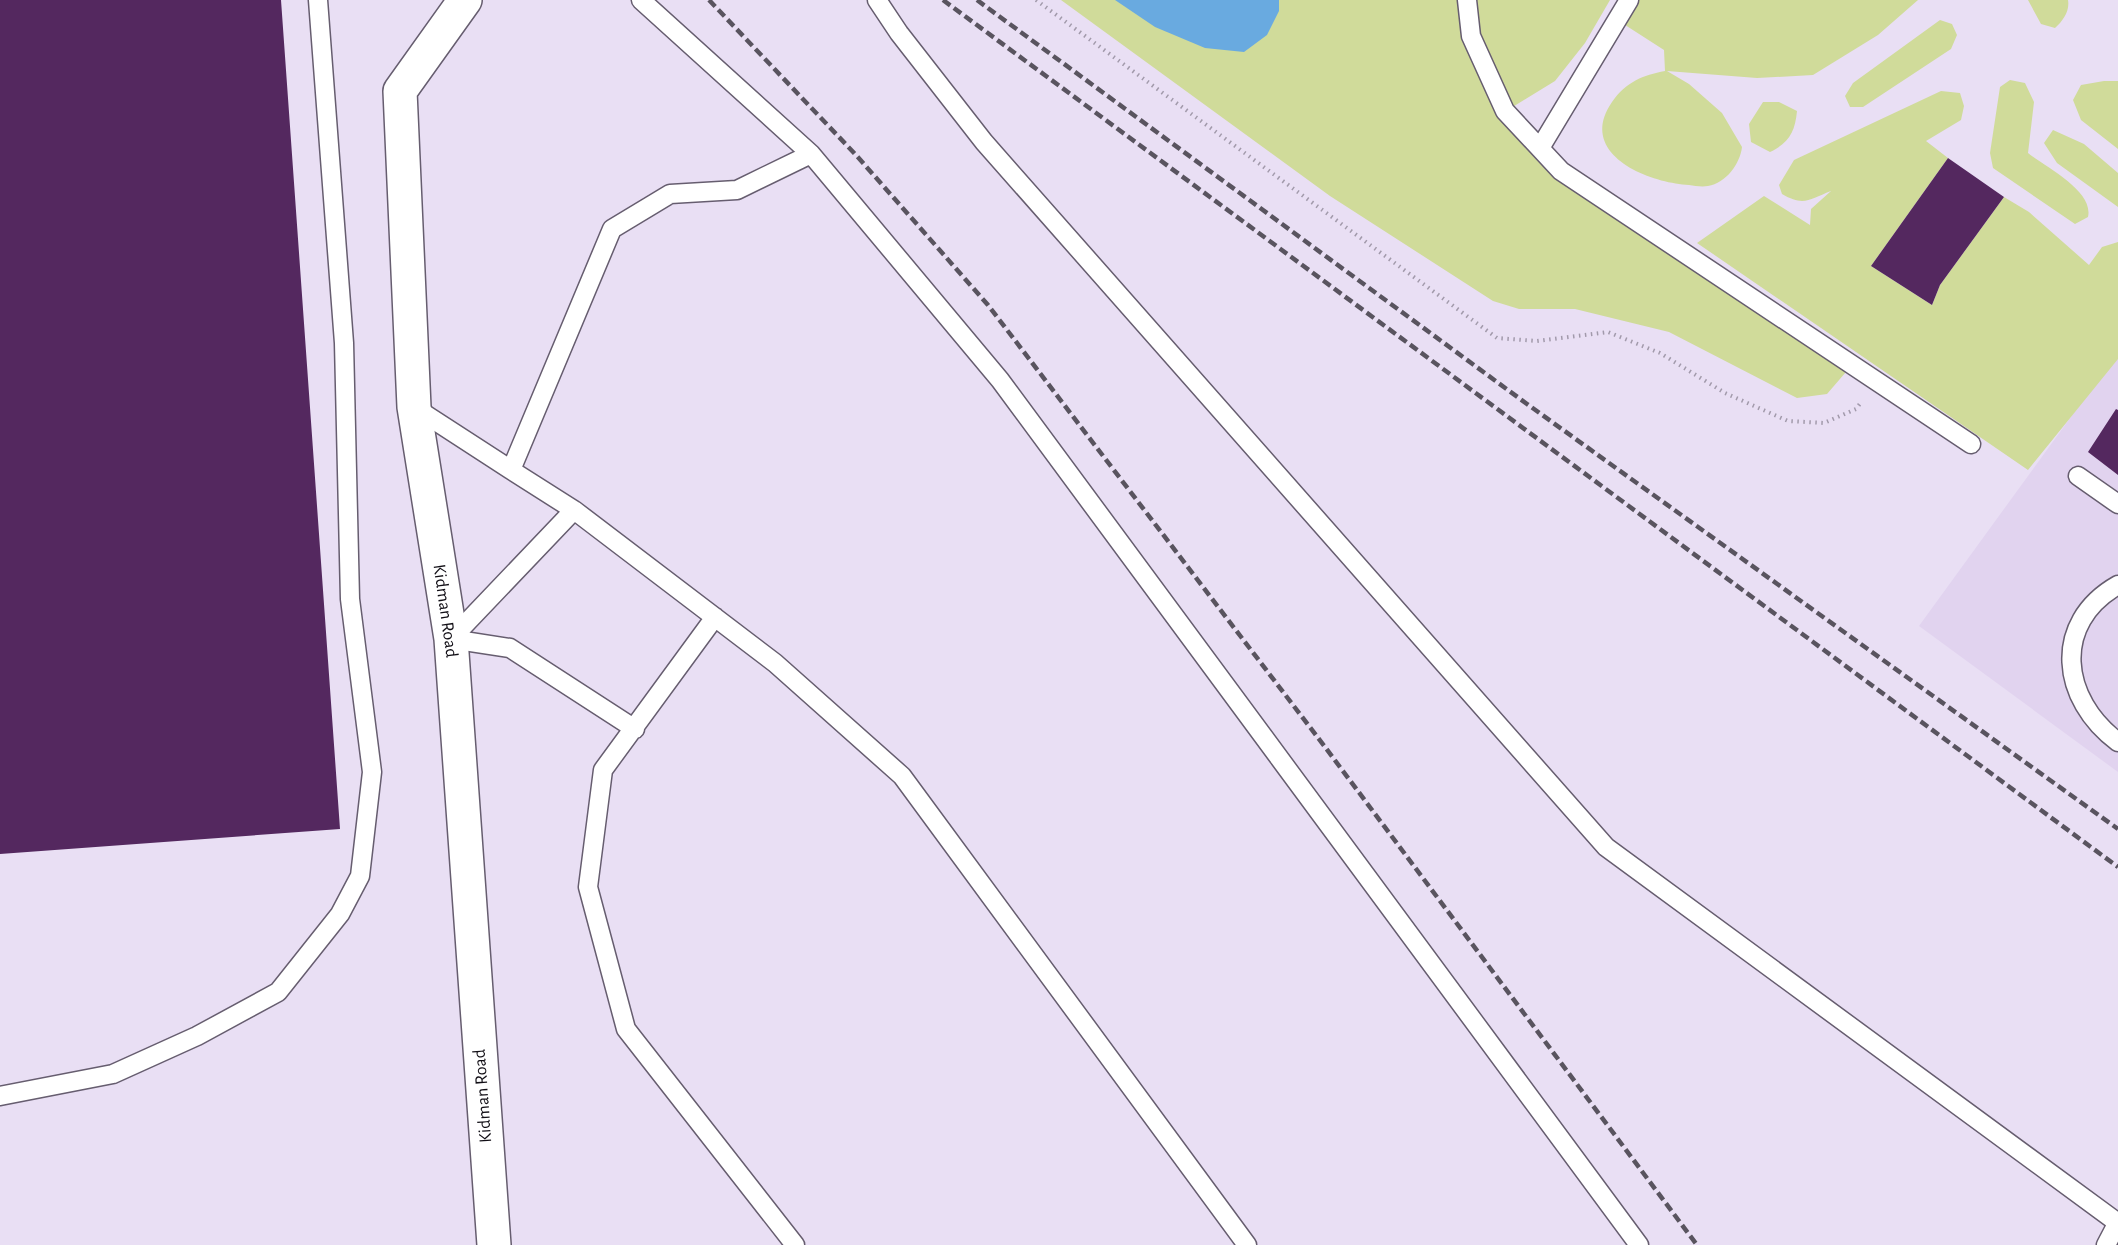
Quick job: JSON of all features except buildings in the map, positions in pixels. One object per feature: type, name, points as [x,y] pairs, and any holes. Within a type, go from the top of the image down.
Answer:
[{"type":"street","name":"Kidman Road","points":[[465,0],[400,90],[414,407],[451,639],[494,1245]]},
{"type":"lane","points":[[0,1096],[113,1074],[197,1036],[278,992],[340,914],[360,876],[372,772],[350,599],[344,343],[318,0]]},
{"type":"lane","points":[[642,0],[811,154],[1000,380],[1639,1245]]},
{"type":"lane","points":[[877,0],[899,33],[984,142],[1606,847],[2118,1222],[2106,1245]]},
{"type":"lane","points":[[1467,0],[1471,36],[1505,111],[1561,171],[1971,444]]},
{"type":"lane","points":[[1540,148],[1629,0]]},
{"type":"lane","points":[[511,470],[612,229],[670,194],[737,190],[811,154]]},
{"type":"lane","points":[[414,407],[574,510],[775,663],[902,776],[1247,1245]]},
{"type":"lane","points":[[2078,476],[2118,504]]},
{"type":"lane","points":[[451,639],[574,510]]},
{"type":"lane","points":[[2118,585],[2105,593],[2084,614],[2073,640],[2071,675],[2085,707],[2103,731],[2118,742]]},
{"type":"lane","points":[[715,617],[603,770],[588,887],[626,1029],[795,1245]]},
{"type":"lane","points":[[451,639],[510,648],[635,729]]},
{"type":"path","points":[[1036,0],[1497,338],[1537,341],[1608,332],[1660,353],[1725,393],[1788,421],[1824,423],[1856,409],[1875,380]]},
{"type":"shaded area","points":[[2118,352],[2118,772],[1919,626]]},
{"type":"green space","points":[[1061,0],[1610,0],[1585,43],[1555,81],[1506,111],[1561,171],[1852,365],[1827,394],[1797,398],[1669,332],[1575,309],[1519,309],[1493,301],[1330,196]]},
{"type":"green space","points":[[1639,0],[1918,0],[1878,35],[1813,75],[1757,78],[1667,71],[1689,84],[1722,113],[1742,147],[1735,166],[1726,177],[1715,184],[1703,186],[1672,183],[1637,172],[1610,151],[1603,137],[1603,120],[1617,95],[1636,80],[1665,71],[1664,50],[1622,23]]},
{"type":"green space","points":[[2028,0],[2068,0],[2067,12],[2055,28],[2041,24]]},
{"type":"green space","points":[[1940,20],[1952,24],[1957,35],[1951,49],[1863,107],[1850,107],[1845,96],[1853,83]]},
{"type":"green space","points":[[2010,80],[2025,83],[2034,102],[2028,153],[2077,189],[2084,198],[2088,207],[2088,217],[2075,224],[1993,168],[1990,153],[2000,87]]},
{"type":"green space","points":[[2118,81],[2118,149],[2081,120],[2073,100],[2081,85]]},
{"type":"green space","points":[[1941,91],[1960,93],[1964,106],[1961,120],[1926,141],[1948,158],[1871,266],[1932,305],[1940,285],[2004,197],[2029,212],[2089,265],[2102,247],[2118,242],[2118,359],[2028,470],[1697,243],[1764,196],[1810,225],[1811,209],[1831,191],[1802,201],[1782,194],[1779,185],[1794,160]]},
{"type":"green space","points":[[1763,102],[1779,102],[1797,111],[1795,125],[1790,136],[1782,145],[1770,152],[1751,142],[1749,124]]},
{"type":"green space","points":[[2053,130],[2084,144],[2118,173],[2118,207],[2057,163],[2044,143]]},
{"type":"water","points":[[1115,0],[1279,0],[1279,11],[1267,35],[1244,52],[1205,48],[1155,27]]},
{"type":"railway","points":[[709,0],[856,155],[988,305],[1325,747],[1697,1245]]},
{"type":"railway","points":[[943,0],[2118,867]]},
{"type":"railway","points":[[977,0],[1527,404],[2118,829]]}]
